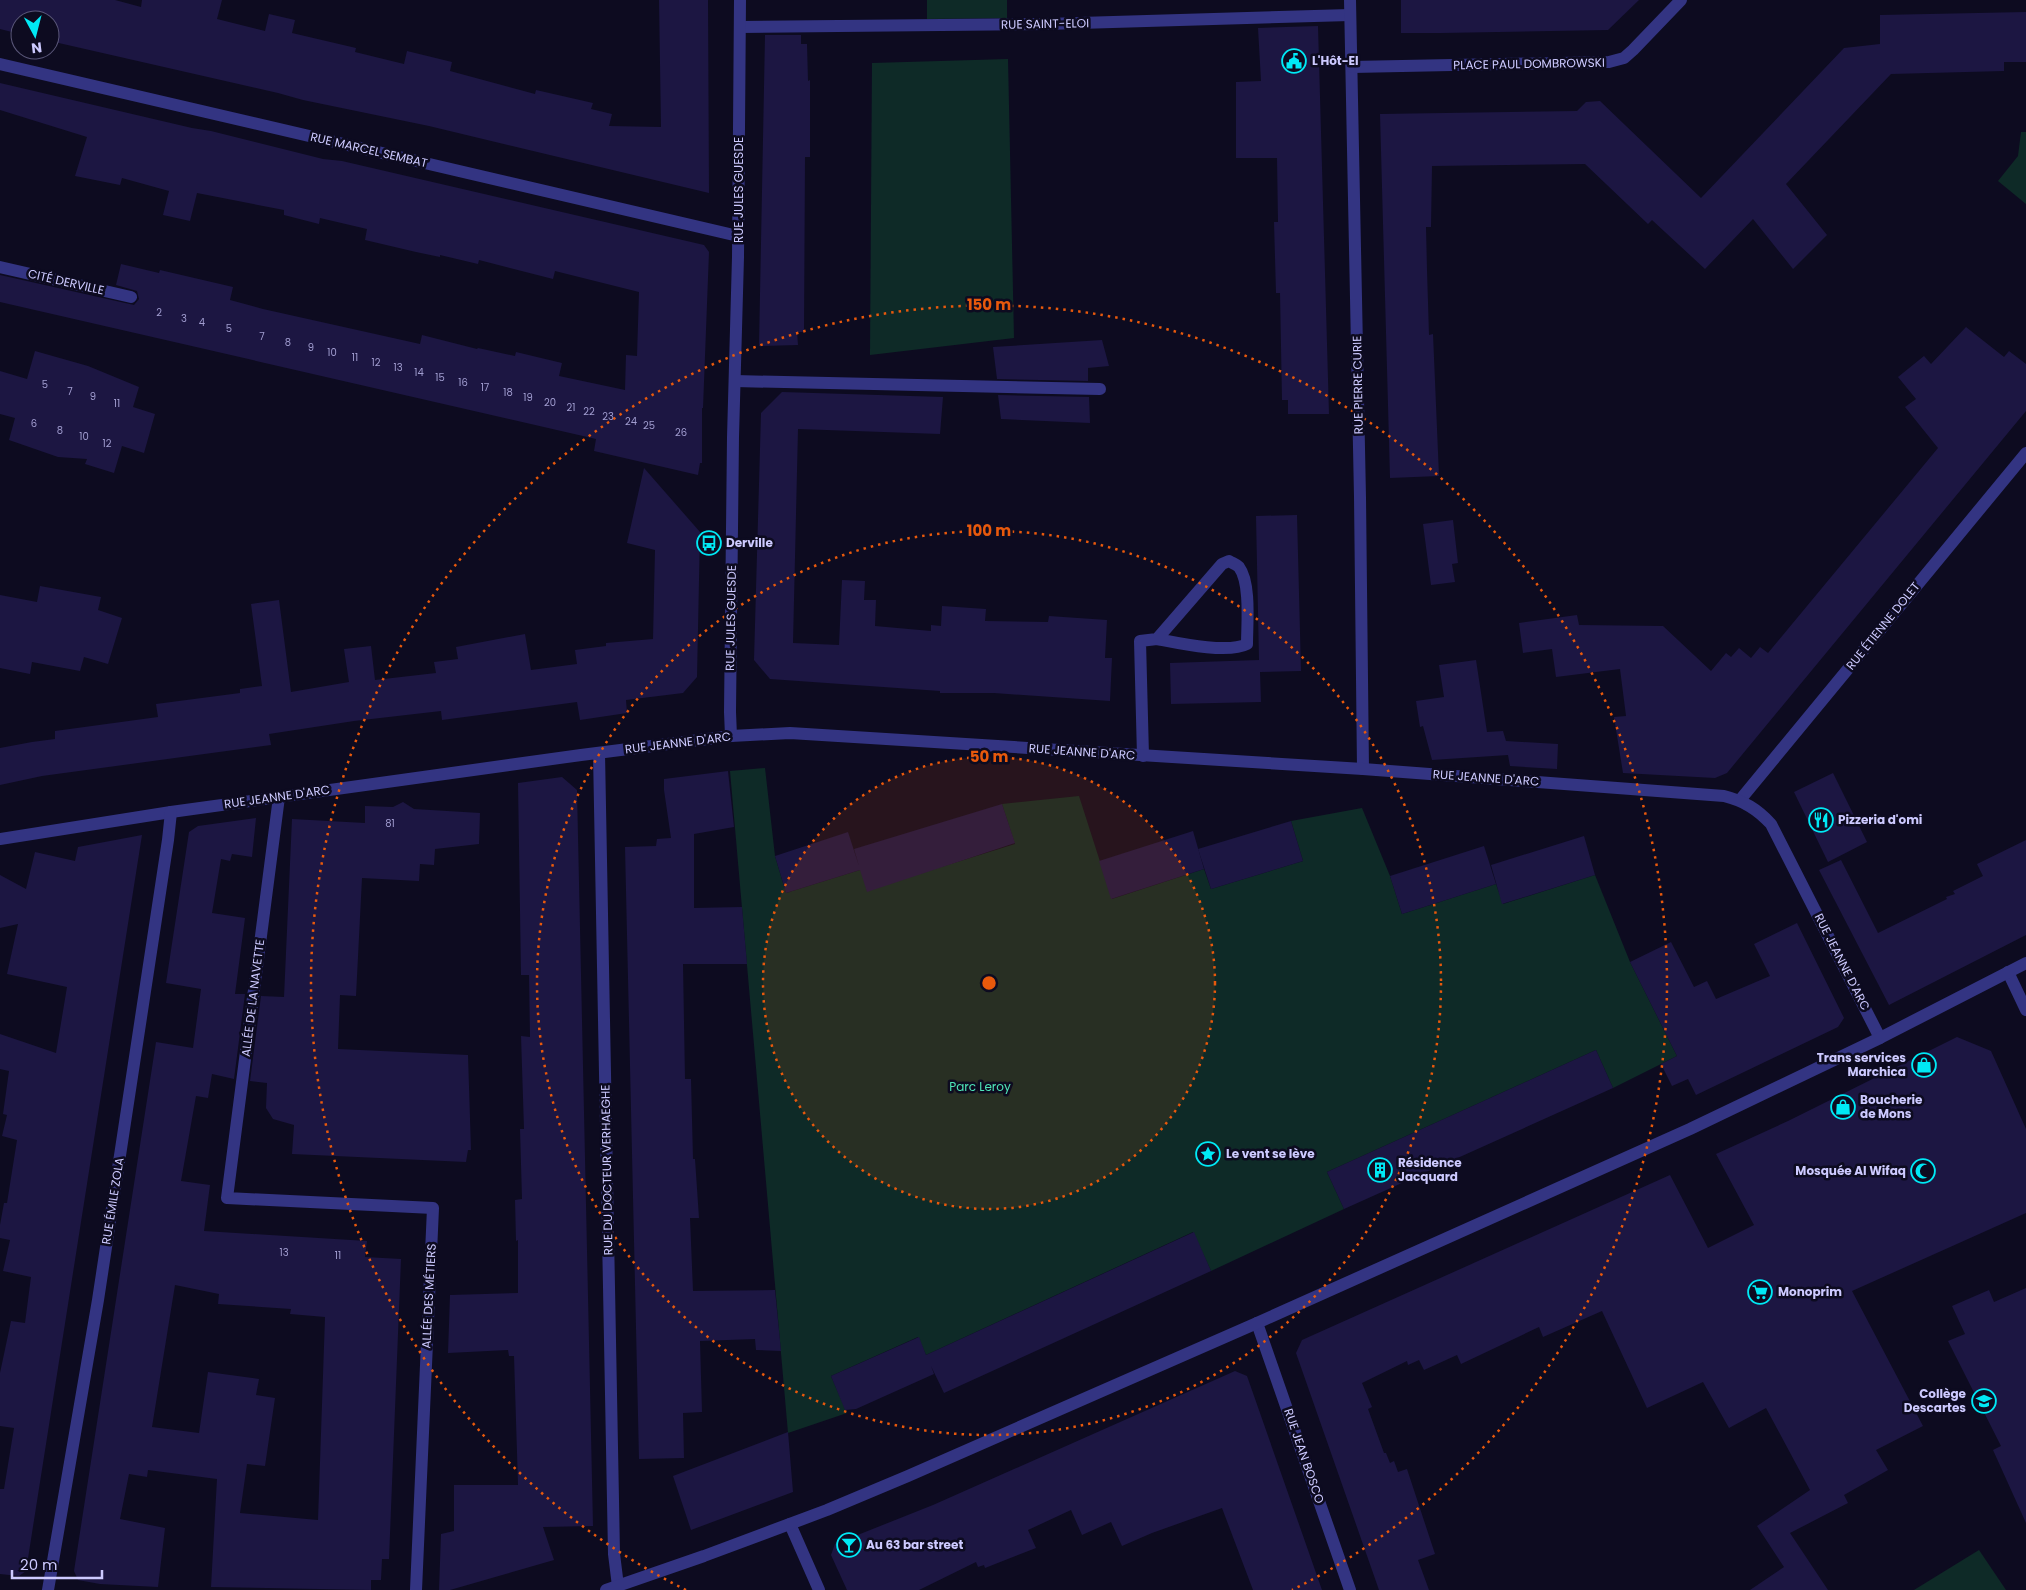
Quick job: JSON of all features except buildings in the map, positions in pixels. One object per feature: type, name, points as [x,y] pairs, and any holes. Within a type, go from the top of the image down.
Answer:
[{"type":"street","name":"RUE JULES GUESDE","points":[[731,736],[740,0]]},
{"type":"street","name":"RUE PIERRE CURIE","points":[[1350,0],[1363,770]]},
{"type":"street","name":"PLACE PAUL DOMBROWSKI","points":[[1352,66],[1609,62],[1624,58],[1681,0]]},
{"type":"street","name":"RUE SAINT-ELOI","points":[[740,27],[1046,24],[1350,15]]},
{"type":"street","name":"RUE MARCEL SEMBAT","points":[[0,64],[738,236]]},
{"type":"street","name":"CITÉ DERVILLE","points":[[0,268],[131,297]]},
{"type":"street","points":[[734,381],[1100,389]]},
{"type":"street","name":"RUE ÉTIENNE DOLET","points":[[1740,800],[2026,453]]},
{"type":"street","points":[[1143,756],[1140,641],[1157,639],[1231,648],[1247,644],[1244,577],[1238,566],[1229,561],[1222,564],[1157,639]]},
{"type":"street","name":"RUE JEANNE D'ARC","points":[[0,839],[171,812],[599,753],[731,736],[790,734],[1363,770],[1724,796],[1740,800],[1759,812],[1771,824],[1880,1038]]},
{"type":"street","name":"RUE DU DOCTEUR VERHAEGHE","points":[[599,753],[614,1554],[612,1588]]},
{"type":"street","name":"ALLÉE DE LA NAVETTE","points":[[227,1198],[279,797]]},
{"type":"street","name":"RUE ÉMILE ZOLA","points":[[48,1590],[98,1300],[171,812]]},
{"type":"street","points":[[612,1588],[790,1524],[908,1476],[1258,1322],[1690,1129],[1880,1038],[2026,963]]},
{"type":"street","points":[[2008,972],[2026,1010]]},
{"type":"street","name":"ALLÉE DES MÉTIERS","points":[[227,1198],[433,1208],[416,1590]]},
{"type":"street","name":"RUE JEAN BOSCO","points":[[1258,1322],[1350,1590]]},
{"type":"street","points":[[790,1524],[819,1590]]},
{"type":"green space","points":[[927,0],[1007,0],[1007,18],[927,19]]},
{"type":"green space","points":[[1008,59],[1014,338],[870,355],[872,63]]},
{"type":"green space","points":[[2021,132],[2026,132],[2026,204],[1998,181],[2018,156]]},
{"type":"green space","name":"Parc Leroy","points":[[765,768],[775,856],[786,893],[860,870],[941,867],[1015,844],[1002,804],[1079,796],[1112,899],[1204,869],[1211,889],[1303,861],[1291,821],[1362,808],[1390,876],[1402,914],[1496,884],[1503,904],[1595,875],[1630,962],[1677,1056],[1613,1088],[1596,1050],[1327,1172],[1344,1209],[1211,1271],[1193,1232],[926,1355],[918,1337],[831,1376],[847,1413],[788,1433],[730,771]]},
{"type":"green space","points":[[1979,1550],[2006,1590],[1914,1590]]},
{"type":"place","name":"L'Hôt-El","points":[[1294,61]]},
{"type":"place","name":"Derville","points":[[709,543]]},
{"type":"place","name":"Pizzeria d'omi","points":[[1821,820]]},
{"type":"place","name":"Trans services Marchica","points":[[1924,1065]]},
{"type":"place","name":"Boucherie de Mons","points":[[1843,1107]]},
{"type":"place","name":"Le vent se lève","points":[[1208,1154]]},
{"type":"place","name":"Résidence Jacquard","points":[[1380,1170]]},
{"type":"place","name":"Mosquée Al Wifaq","points":[[1923,1171]]},
{"type":"place","name":"Monoprim","points":[[1760,1292]]},
{"type":"place","name":"Collège Descartes","points":[[1984,1401]]},
{"type":"place","name":"Au 63 bar street","points":[[849,1545]]}]
